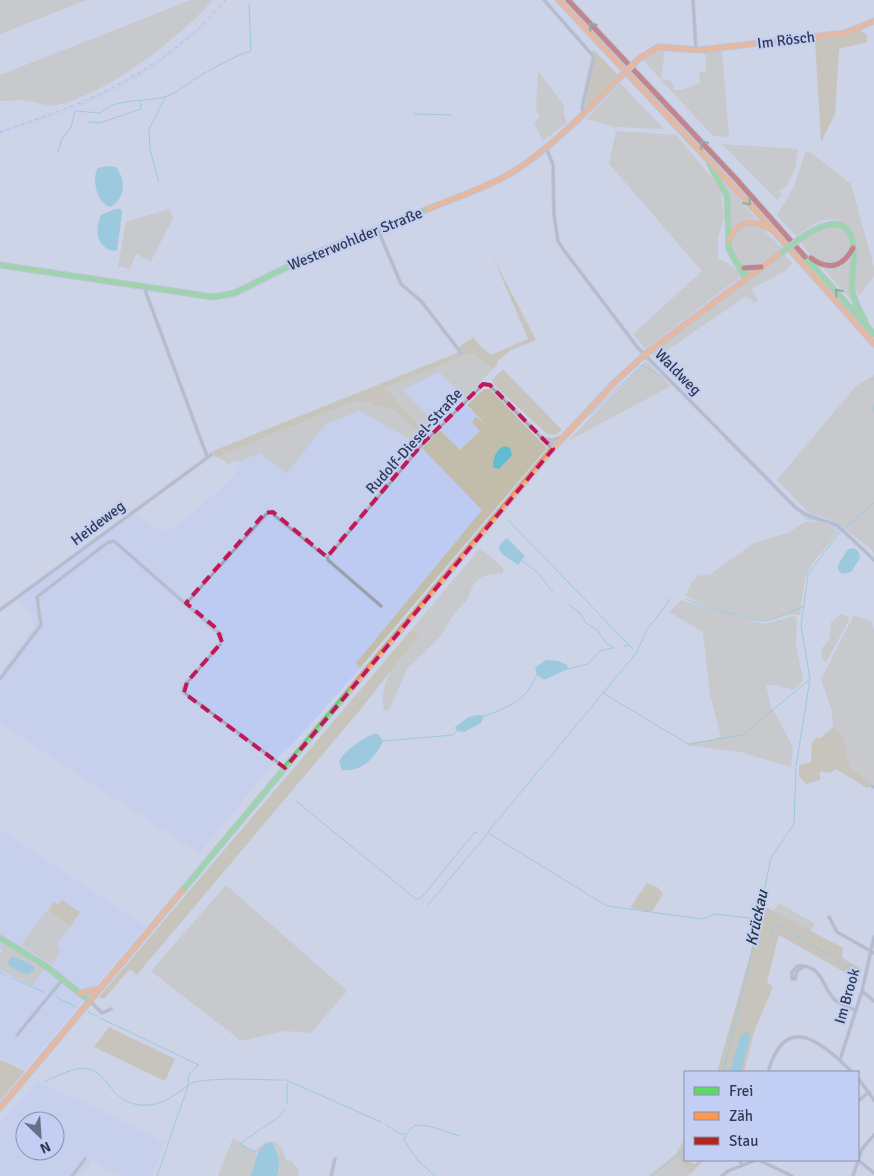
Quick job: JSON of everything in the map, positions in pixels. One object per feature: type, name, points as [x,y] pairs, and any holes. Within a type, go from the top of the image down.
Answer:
[{"type":"main road","points":[[559,0],[703,153],[874,344]]},
{"type":"main road","points":[[568,0],[798,248],[874,334]]},
{"type":"main road","name":"Im Rösch","points":[[574,124],[640,58],[658,46],[696,50],[845,32],[874,21]]},
{"type":"main road","name":"Westerwohlder Straße","points":[[0,265],[212,297],[227,296],[313,254],[378,230],[505,176],[546,147],[574,124]]},
{"type":"main road","points":[[703,153],[726,193],[729,210],[728,244],[745,278]]},
{"type":"main road","points":[[728,244],[734,228],[745,222],[760,223],[776,233]]},
{"type":"main road","points":[[0,1108],[554,447],[616,381],[641,358],[745,278],[820,225],[837,224],[849,231],[854,247],[851,277],[853,294],[870,329]]},
{"type":"main road","points":[[798,248],[817,263],[829,268],[842,264],[850,256],[854,247]]},
{"type":"main road","points":[[737,263],[746,273],[745,278]]},
{"type":"main road","points":[[743,268],[760,267]]},
{"type":"main road","points":[[0,938],[18,946],[90,1001]]},
{"type":"main road","points":[[80,993],[101,988]]},
{"type":"street","points":[[544,0],[593,54],[594,60],[582,108],[584,115]]},
{"type":"street","points":[[693,0],[696,50]]},
{"type":"street","name":"Waldweg","points":[[546,147],[553,165],[554,215],[558,241],[628,336],[796,508],[807,515],[831,522],[839,527],[874,560]]},
{"type":"street","points":[[378,230],[401,284],[421,301],[462,354]]},
{"type":"street","points":[[146,287],[146,293],[207,457]]},
{"type":"street","name":"Rudolf-Diesel-Straße","points":[[327,555],[423,443],[483,384],[490,385],[554,447]]},
{"type":"street","points":[[545,439],[555,440],[565,435]]},
{"type":"street","name":"Heideweg","points":[[0,610],[211,455]]},
{"type":"street","points":[[186,603],[269,511],[327,555],[328,560],[381,606]]},
{"type":"street","points":[[0,678],[41,625],[36,602],[37,597],[110,542],[117,542],[217,629],[222,638],[220,644],[185,684],[184,693],[285,768]]},
{"type":"street","points":[[829,917],[837,932],[872,952]]},
{"type":"street","name":"Im Brook","points":[[840,1060],[862,991],[874,937]]},
{"type":"street","points":[[803,966],[797,971],[795,978],[792,979],[793,969],[803,966],[812,969],[822,977],[834,999],[855,1010]]},
{"type":"street","points":[[17,1035],[63,979]]},
{"type":"street","points":[[862,991],[874,1001]]},
{"type":"street","points":[[90,1001],[102,1013],[111,1009]]},
{"type":"street","points":[[768,1071],[775,1052],[785,1042],[793,1038],[802,1037],[816,1040],[851,1071]]},
{"type":"street","points":[[859,1079],[874,1100]]},
{"type":"street","points":[[859,1100],[870,1092]]},
{"type":"street","points":[[859,1158],[865,1144],[874,1135]]},
{"type":"street","points":[[72,1176],[85,1159]]},
{"type":"street","points":[[331,1176],[336,1159]]},
{"type":"street","points":[[740,1161],[742,1165]]},
{"type":"street","points":[[722,1176],[754,1161]]},
{"type":"street","points":[[759,1161],[792,1176]]},
{"type":"street","points":[[853,1176],[858,1161]]},
{"type":"street","points":[[859,1161],[874,1173]]},
{"type":"highlighted area","points":[[483,384],[490,385],[553,449],[285,768],[184,693],[187,682],[222,642],[217,629],[186,603],[265,513],[273,512],[327,557],[423,443]]},
{"type":"shaded area","points":[[0,0],[87,0],[0,34]]},
{"type":"shaded area","points":[[191,0],[213,0],[199,15],[162,47],[120,77],[98,89],[77,99],[57,105],[23,100],[0,101],[0,75]]},
{"type":"shaded area","points":[[210,21],[153,68],[118,89],[79,107],[0,134],[0,130],[64,109],[116,86],[165,55],[202,24]]},
{"type":"shaded area","points":[[860,30],[867,35],[867,42],[839,49],[835,114],[821,142],[815,39]]},
{"type":"shaded area","points":[[593,49],[618,75],[584,113],[580,108]]},
{"type":"shaded area","points":[[665,49],[661,79],[670,80],[675,90],[682,90],[700,83],[699,72],[706,72],[706,55],[700,52],[722,49],[729,137],[713,136],[642,59],[653,50]]},
{"type":"shaded area","points":[[538,71],[564,106],[564,115],[567,123],[543,141],[534,123],[540,116],[536,109]]},
{"type":"shaded area","points":[[620,83],[664,129],[616,127],[586,119]]},
{"type":"shaded area","points":[[616,131],[676,135],[720,187],[724,218],[718,238],[718,259],[731,265],[740,277],[645,349],[633,334],[702,271],[609,164]]},
{"type":"shaded area","points":[[722,144],[798,149],[795,169],[787,186],[778,191],[783,194],[777,200]]},
{"type":"shaded area","points":[[806,151],[809,151],[851,184],[874,267],[874,276],[859,296],[854,278],[857,251],[856,239],[849,227],[837,220],[823,220],[796,236],[777,215],[793,189]]},
{"type":"shaded area","points":[[116,167],[123,183],[122,194],[115,204],[110,207],[102,201],[95,184],[98,168]]},
{"type":"shaded area","points":[[723,181],[757,220],[745,220],[729,230],[730,205]]},
{"type":"shaded area","points":[[115,209],[121,209],[122,213],[117,250],[112,251],[99,241],[97,231],[101,215]]},
{"type":"shaded area","points":[[169,209],[173,218],[151,261],[136,254],[130,269],[118,266],[126,222]]},
{"type":"shaded area","points":[[757,224],[782,248],[750,268],[739,260],[730,240],[731,234],[741,225]]},
{"type":"shaded area","points":[[827,225],[839,227],[847,233],[850,240],[850,249],[841,263],[833,265],[823,264],[816,260],[800,242]]},
{"type":"shaded area","points":[[784,254],[792,263],[787,270],[751,289],[758,300],[755,303],[746,296],[656,358],[651,354]]},
{"type":"shaded area","points":[[493,257],[536,340],[511,350],[496,362],[498,364],[493,369],[475,354],[464,356],[385,388],[427,434],[424,437],[391,408],[376,407],[368,402],[355,401],[217,457],[208,453],[457,353],[460,346],[474,337],[478,344],[491,355],[528,339]]},
{"type":"shaded area","points":[[851,258],[849,279],[853,303],[823,268],[839,268]]},
{"type":"shaded area","points":[[476,354],[493,369],[465,398],[439,372],[403,390],[436,424],[427,434],[384,388],[464,356]]},
{"type":"shaded area","points":[[646,361],[671,386],[568,441]]},
{"type":"shaded area","points":[[503,369],[562,430],[556,435],[547,434],[494,385],[492,380]]},
{"type":"shaded area","points":[[439,372],[465,398],[462,401],[486,425],[460,451],[403,390]]},
{"type":"shaded area","points":[[874,375],[874,554],[871,549],[838,523],[809,513],[777,480],[855,387]]},
{"type":"shaded area","points":[[484,389],[490,389],[547,448],[360,668],[356,663],[482,510],[422,448],[440,430],[460,450],[480,431],[472,422],[476,417],[486,425],[467,405]]},
{"type":"shaded area","points":[[355,401],[368,402],[376,407],[391,408],[424,437],[418,444],[360,411],[326,424],[286,474],[260,453],[237,462],[232,461],[230,465],[217,457]]},
{"type":"shaded area","points":[[360,411],[418,444],[483,509],[356,663],[360,668],[292,745],[281,754],[199,854],[0,723],[0,673],[34,628],[32,618],[17,599],[135,514],[156,528],[171,530],[198,509],[235,475],[237,462],[260,453],[286,474],[326,424]]},
{"type":"shaded area","points":[[505,446],[510,448],[512,455],[499,469],[493,467],[496,454],[499,449]]},
{"type":"shaded area","points":[[806,521],[825,523],[838,532],[808,571],[800,615],[758,620],[725,611],[686,596],[691,583],[697,576],[711,574],[754,543],[790,532]]},
{"type":"shaded area","points":[[507,538],[525,556],[518,565],[503,555],[499,549],[500,544]]},
{"type":"shaded area","points":[[480,548],[503,568],[503,573],[483,576],[474,583],[467,600],[454,614],[440,637],[407,669],[389,710],[384,710],[384,688],[387,679],[398,661],[419,635],[412,629]]},
{"type":"shaded area","points":[[854,548],[859,552],[860,558],[851,572],[842,574],[838,570],[838,565],[848,549]]},
{"type":"shaded area","points":[[681,600],[764,624],[793,616],[797,618],[796,644],[803,681],[793,690],[777,685],[766,685],[770,704],[793,747],[791,767],[740,752],[685,745],[721,737],[710,695],[703,632],[669,612]]},
{"type":"shaded area","points":[[842,614],[850,618],[826,663],[823,660],[821,649],[829,640],[831,622]]},
{"type":"shaded area","points":[[854,615],[872,622],[874,631],[874,785],[850,768],[844,738],[833,727],[832,711],[821,679]]},
{"type":"shaded area","points":[[412,629],[419,635],[360,710],[137,975],[130,969],[104,999],[99,997]]},
{"type":"shaded area","points":[[546,660],[558,661],[567,665],[568,669],[544,680],[537,675],[535,668]]},
{"type":"shaded area","points":[[484,716],[481,723],[464,732],[457,731],[455,727],[469,717]]},
{"type":"shaded area","points":[[833,727],[844,738],[850,768],[873,784],[867,788],[836,769],[830,773],[820,771],[820,780],[806,784],[799,776],[799,765],[811,762],[812,743],[817,737],[821,738]]},
{"type":"shaded area","points":[[378,734],[383,741],[372,758],[355,769],[342,770],[339,762],[345,753],[359,741]]},
{"type":"shaded area","points":[[0,829],[146,926],[25,1069],[0,1057]]},
{"type":"shaded area","points":[[647,883],[657,887],[663,894],[652,912],[630,908]]},
{"type":"shaded area","points":[[226,885],[347,991],[311,1033],[285,1031],[241,1041],[151,971]]},
{"type":"shaded area","points":[[62,900],[80,912],[70,927],[48,911],[54,902],[58,905]]},
{"type":"shaded area","points":[[779,903],[815,924],[810,931],[774,911]]},
{"type":"shaded area","points":[[764,906],[843,948],[842,958],[863,970],[855,978],[779,935],[767,982],[773,987],[754,1032],[744,1071],[741,1071],[750,1037],[740,1037],[730,1071],[717,1071]]},
{"type":"shaded area","points":[[46,911],[70,927],[57,944],[60,951],[53,965],[21,945]]},
{"type":"shaded area","points":[[0,943],[44,968],[33,986],[0,970],[0,954],[3,952]]},
{"type":"shaded area","points":[[13,956],[35,967],[33,971],[27,975],[9,966],[8,961]]},
{"type":"shaded area","points":[[109,1027],[175,1059],[165,1081],[94,1047]]},
{"type":"shaded area","points":[[746,1031],[750,1037],[741,1071],[730,1071],[740,1037]]},
{"type":"shaded area","points":[[0,1061],[25,1071],[0,1101]]},
{"type":"shaded area","points":[[37,1081],[104,1112],[164,1143],[152,1176],[120,1176],[92,1161],[87,1171],[77,1176],[0,1176],[0,1123]]},
{"type":"shaded area","points":[[233,1138],[254,1151],[265,1142],[275,1141],[283,1150],[286,1160],[292,1162],[299,1171],[298,1176],[277,1176],[280,1170],[276,1148],[256,1152],[255,1166],[250,1176],[218,1176]]},
{"type":"shaded area","points":[[684,1140],[684,1161],[695,1164],[697,1161],[703,1161],[690,1174],[676,1154]]},
{"type":"shaded area","points":[[271,1142],[276,1150],[278,1159],[279,1168],[277,1176],[250,1176],[259,1152]]},
{"type":"shaded area","points":[[676,1154],[690,1174],[686,1176],[648,1176]]},
{"type":"waterway","points":[[58,152],[61,141],[71,127],[75,111],[101,113],[107,108],[123,102],[167,96],[221,64],[251,51],[249,3]]},
{"type":"waterway","points":[[159,182],[150,150],[149,129],[165,98]]},
{"type":"waterway","points":[[89,122],[100,123],[141,109],[140,100]]},
{"type":"waterway","points":[[414,114],[451,115]]},
{"type":"waterway","points":[[590,415],[642,365],[668,380]]},
{"type":"waterway","points":[[874,405],[874,412]]},
{"type":"waterway","points":[[719,432],[804,517]]},
{"type":"waterway","name":"Krückau","points":[[796,767],[810,679],[801,626],[808,574],[840,532],[874,503]]},
{"type":"waterway","points":[[806,518],[827,523],[840,531]]},
{"type":"waterway","points":[[507,519],[629,645]]},
{"type":"waterway","points":[[523,561],[538,573],[553,592]]},
{"type":"waterway","points":[[666,599],[669,601],[646,631],[637,652],[603,693],[688,744],[743,735],[810,679]]},
{"type":"waterway","points":[[686,599],[759,621],[779,617],[805,606]]},
{"type":"waterway","points":[[569,605],[580,613],[586,623],[598,631],[607,644],[614,648]]},
{"type":"waterway","points":[[624,646],[629,645],[633,649]]},
{"type":"waterway","points":[[568,669],[588,664],[600,651],[613,648]]},
{"type":"waterway","points":[[484,716],[501,710],[522,697],[533,684],[537,675]]},
{"type":"waterway","points":[[488,832],[603,693]]},
{"type":"waterway","points":[[383,741],[453,735],[457,731]]},
{"type":"waterway","name":"Krückau","points":[[723,1071],[745,983],[771,858],[794,824],[796,769]]},
{"type":"waterway","points":[[296,801],[417,900],[422,897],[475,832],[478,834]]},
{"type":"waterway","points":[[428,905],[488,833],[607,906],[702,919],[716,914],[758,919]]},
{"type":"waterway","points":[[772,936],[774,928],[781,925],[804,941]]},
{"type":"waterway","points":[[806,943],[833,956]]},
{"type":"waterway","points":[[836,960],[860,976]]},
{"type":"waterway","points":[[0,972],[5,975]]},
{"type":"waterway","points":[[12,978],[44,992]]},
{"type":"waterway","points":[[56,997],[76,1007]]},
{"type":"waterway","points":[[88,1012],[97,1016]]},
{"type":"waterway","points":[[100,1018],[199,1065],[189,1074],[188,1086],[157,1176]]},
{"type":"waterway","points":[[45,1082],[67,1072],[83,1068],[94,1071],[102,1077],[116,1094],[126,1101],[145,1105],[165,1100],[189,1085],[205,1080],[283,1080]]},
{"type":"waterway","points":[[286,1080],[381,1122]]},
{"type":"waterway","points":[[287,1084],[287,1104]]},
{"type":"waterway","points":[[256,1152],[242,1146],[242,1142],[279,1117],[285,1109]]},
{"type":"waterway","points":[[385,1124],[400,1134],[406,1134]]},
{"type":"waterway","points":[[409,1131],[415,1125],[429,1126],[459,1136]]},
{"type":"waterway","points":[[407,1133],[404,1140],[419,1162],[435,1176]]},
{"type":"waterway","name":"Krückau","points":[[652,1176],[684,1150]]},
{"type":"railway","points":[[0,132],[93,97],[150,66],[177,47],[202,25],[225,0]]},
{"type":"traffic: fast","points":[[710,165],[727,196],[729,249],[745,278]]},
{"type":"traffic: fast","points":[[0,265],[213,297],[235,293],[313,254],[428,209]]},
{"type":"traffic: fast","points":[[801,238],[810,232],[828,225],[836,224],[843,226],[849,232],[854,254],[852,289],[865,321]]},
{"type":"traffic: fast","points":[[782,252],[801,238]]},
{"type":"traffic: fast","points":[[805,257],[874,334]]},
{"type":"traffic: fast","points":[[738,264],[745,271],[745,278]]},
{"type":"traffic: fast","points":[[182,891],[351,689]]},
{"type":"traffic: fast","points":[[0,938],[47,967],[90,1001]]},
{"type":"traffic: slow","points":[[559,0],[755,210],[874,344]]},
{"type":"traffic: slow","points":[[640,58],[658,47],[700,50],[845,33],[874,21]]},
{"type":"traffic: slow","points":[[616,81],[640,58]]},
{"type":"traffic: slow","points":[[428,209],[487,185],[521,167],[550,145],[616,81]]},
{"type":"traffic: slow","points":[[729,240],[736,228],[746,223],[758,224],[770,229]]},
{"type":"traffic: slow","points":[[648,352],[782,252]]},
{"type":"traffic: slow","points":[[641,358],[648,352]]},
{"type":"traffic: slow","points":[[351,689],[555,446],[616,381],[641,358]]},
{"type":"traffic: slow","points":[[0,1108],[182,891]]},
{"type":"traffic: slow","points":[[80,993],[99,989]]},
{"type":"traffic: jam","points":[[568,0],[737,180],[805,257]]},
{"type":"traffic: jam","points":[[811,258],[823,265],[835,265],[845,259],[853,248]]},
{"type":"traffic: jam","points":[[744,268],[761,267]]}]
